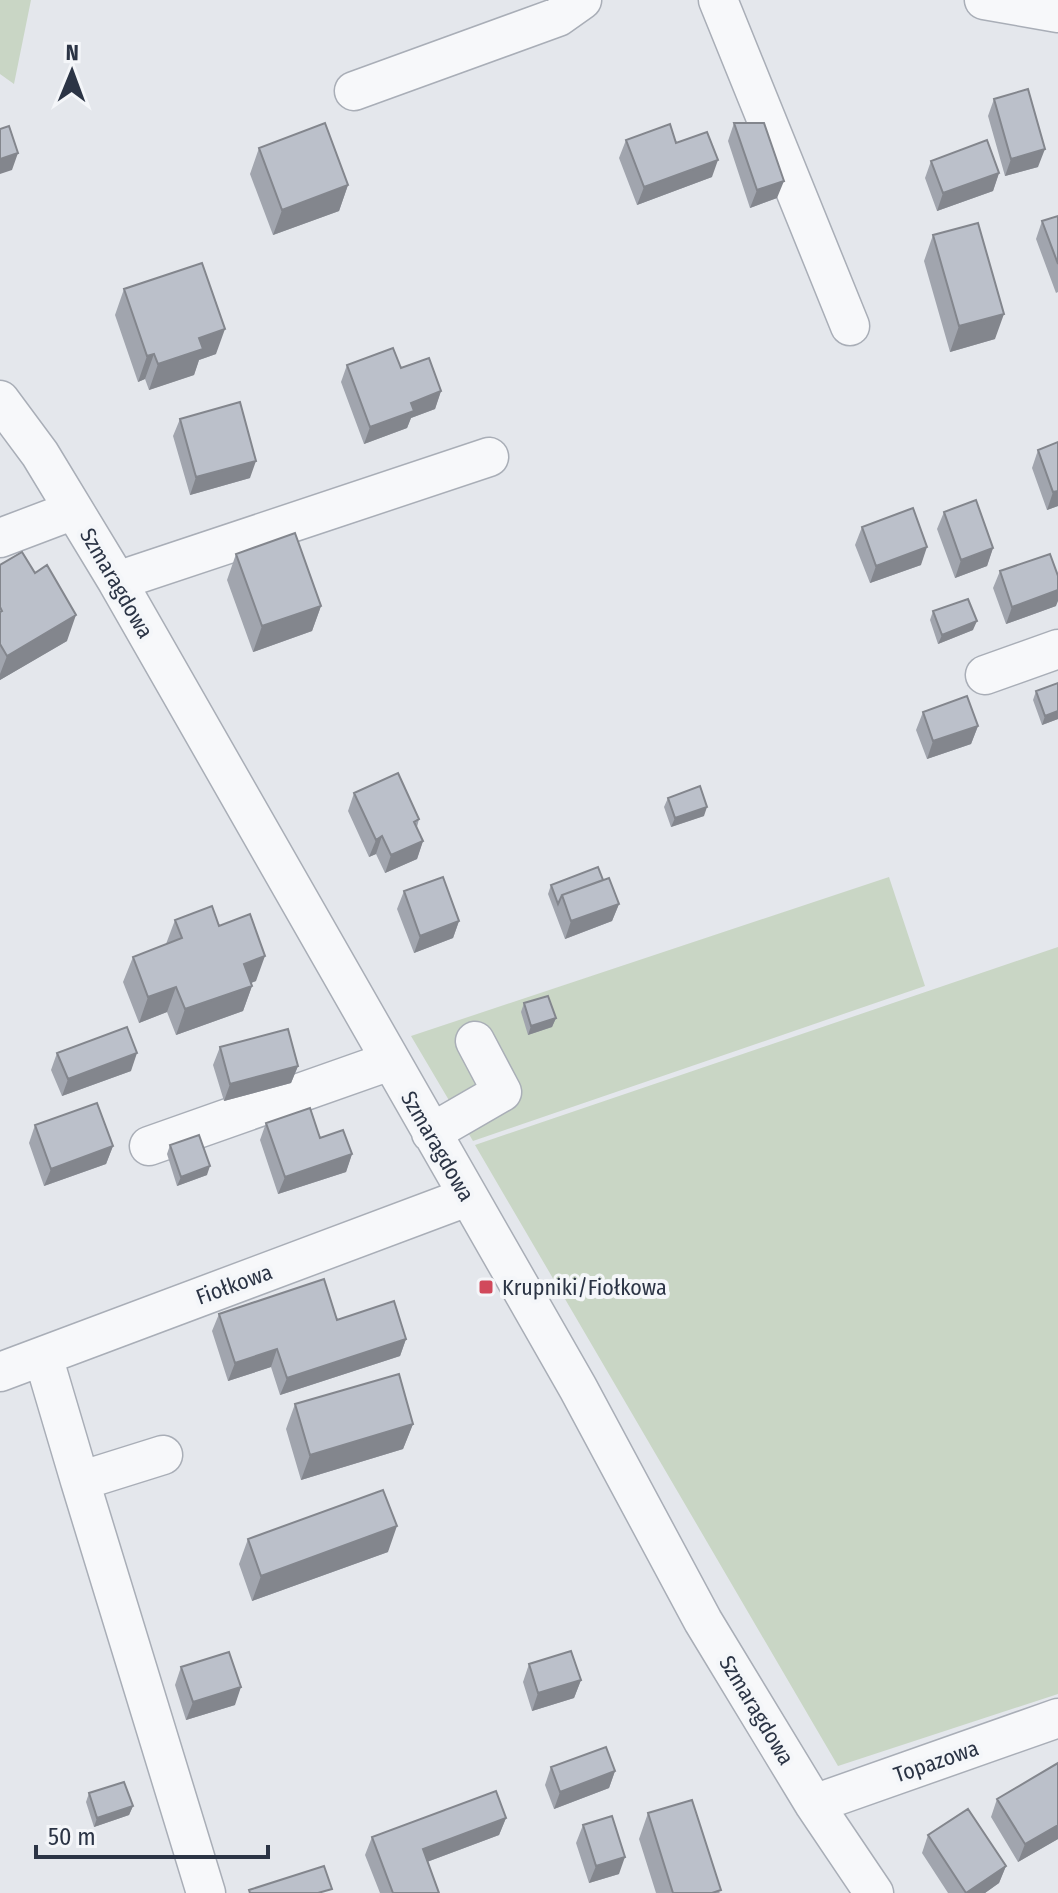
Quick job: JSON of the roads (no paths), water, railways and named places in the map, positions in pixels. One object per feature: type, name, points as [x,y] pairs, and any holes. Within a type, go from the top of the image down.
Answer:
[{"type":"street","points":[[718,0],[850,326]]},
{"type":"street","points":[[984,0],[1058,13]]},
{"type":"street","points":[[354,91],[558,17],[571,2]]},
{"type":"street","name":"Szmaragdowa","points":[[0,400],[40,454],[117,581],[578,1388],[703,1621],[814,1804],[874,1893]]},
{"type":"street","points":[[117,581],[489,457]]},
{"type":"street","points":[[0,538],[74,510]]},
{"type":"street","points":[[985,675],[1058,649]]},
{"type":"street","points":[[431,1133],[502,1092],[475,1041]]},
{"type":"street","points":[[149,1146],[390,1061]]},
{"type":"street","name":"Fiołkowa","points":[[0,1372],[467,1197]]},
{"type":"street","points":[[43,1356],[206,1893]]},
{"type":"street","points":[[80,1481],[163,1455]]},
{"type":"street","name":"Topazowa","points":[[814,1804],[1058,1718]]},
{"type":"place","name":"Krupniki/Fiołkowa","points":[[486,1287]]}]
